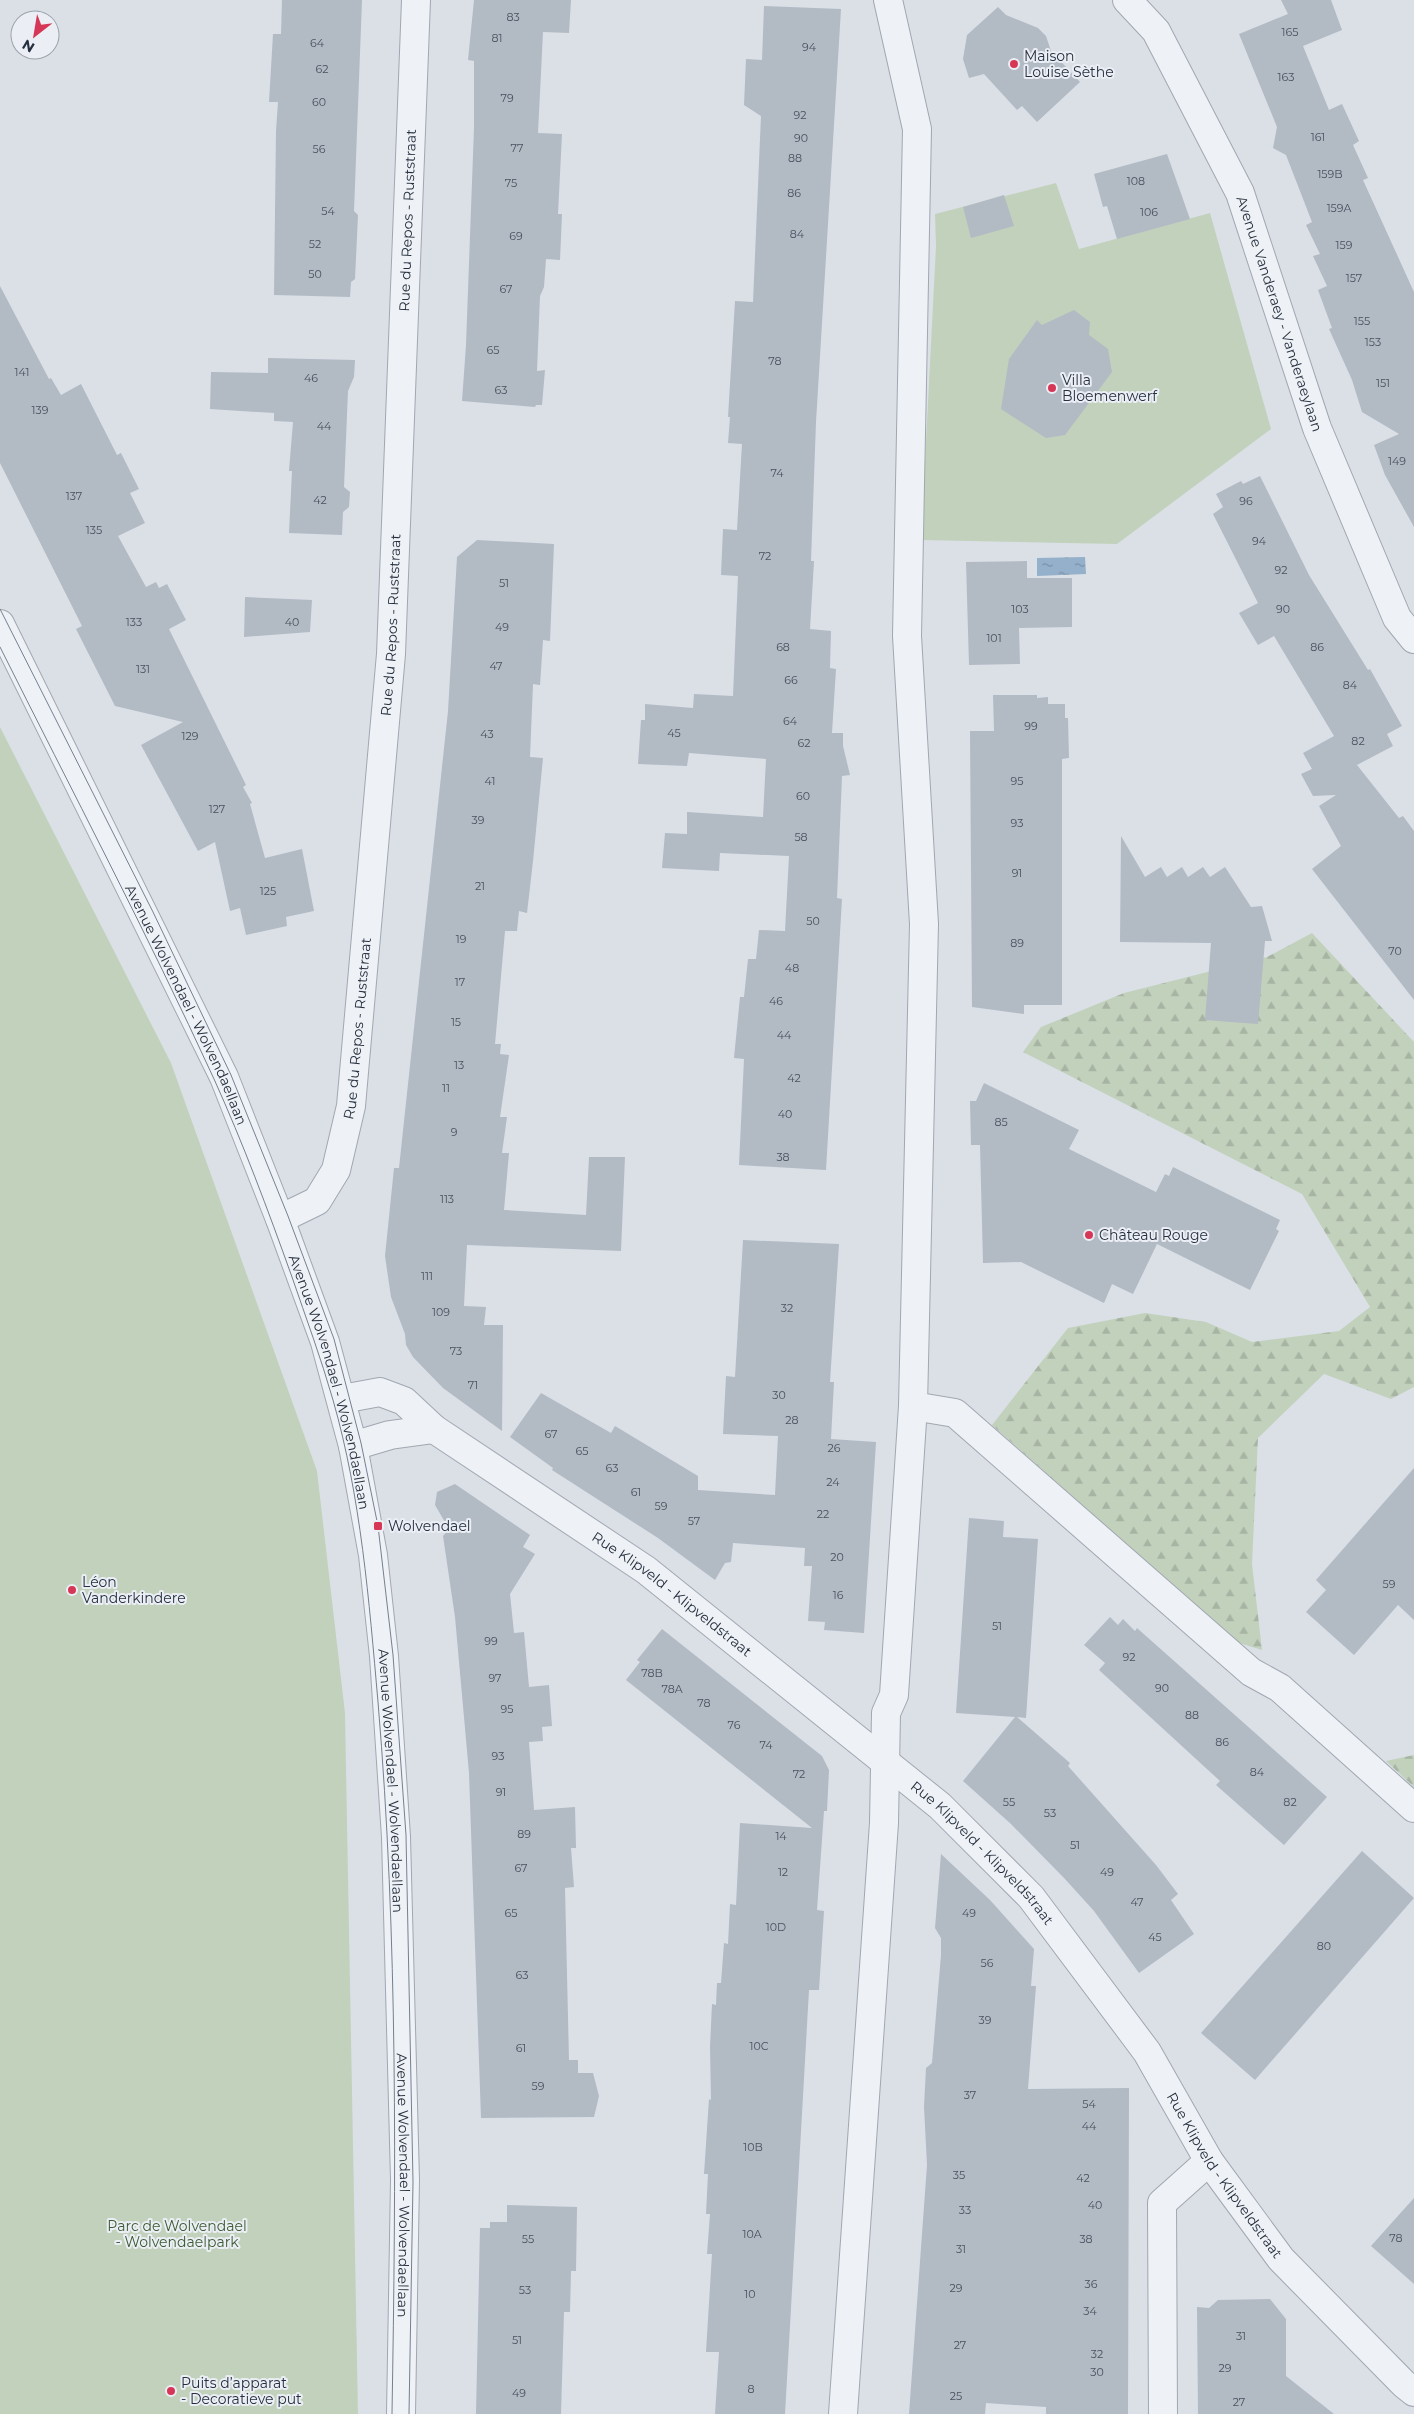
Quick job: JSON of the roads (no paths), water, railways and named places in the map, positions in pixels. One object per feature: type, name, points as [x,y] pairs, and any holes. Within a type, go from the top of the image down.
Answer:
[{"type":"street","name":"Rue du Repos - Ruststraat","points":[[280,1219],[317,1202],[336,1170],[351,1106],[390,654],[416,0]]},
{"type":"street","points":[[843,2414],[883,1833],[886,1713],[894,1695],[913,1406],[924,924],[907,636],[917,129],[888,0]]},
{"type":"street","name":"Avenue Vanderaey - Vanderaeylaan","points":[[1127,0],[1156,31],[1240,193],[1317,428],[1397,618],[1414,639]]},
{"type":"street","name":"Avenue Wolvendael - Wolvendaellaan","points":[[0,624],[224,1077],[280,1219],[325,1342],[342,1399],[353,1446],[373,1554],[384,1656],[396,1837],[405,2180],[401,2414]]},
{"type":"street","name":"Rue Klipveld - Klipveldstraat","points":[[342,1399],[380,1392],[404,1401],[434,1429],[646,1570],[940,1806],[1031,1897],[1148,2052],[1209,2161],[1281,2259],[1414,2392]]},
{"type":"street","points":[[913,1406],[955,1414],[1251,1672],[1280,1688],[1414,1808]]},
{"type":"street","points":[[353,1446],[390,1435],[434,1429]]},
{"type":"street","points":[[1163,2414],[1162,2203],[1209,2161]]},
{"type":"water","points":[[1085,557],[1086,574],[1037,576],[1037,558]]},
{"type":"tram line","points":[[0,609],[153,912],[231,1075],[288,1216],[334,1339],[361,1443],[378,1526],[393,1655],[406,1835],[413,2182],[409,2414]]},
{"type":"tram line","points":[[0,647],[136,916],[225,1103],[292,1277],[324,1369],[343,1437],[363,1550],[385,1791],[394,2058],[392,2414]]},
{"type":"place","name":"Maison Louise Sèthe","points":[[1014,64]]},
{"type":"place","name":"Villa Bloemenwerf","points":[[1052,388]]},
{"type":"place","name":"Château Rouge","points":[[1089,1235]]},
{"type":"place","name":"Wolvendael","points":[[378,1526]]},
{"type":"place","name":"Léon Vanderkindere","points":[[72,1590]]},
{"type":"place","name":"Puits d’apparat - Decoratieve put","points":[[171,2391]]},
{"type":"park label","name":"Parc de Wolvendael - Wolvendaelpark","points":[[177,2234]]}]
